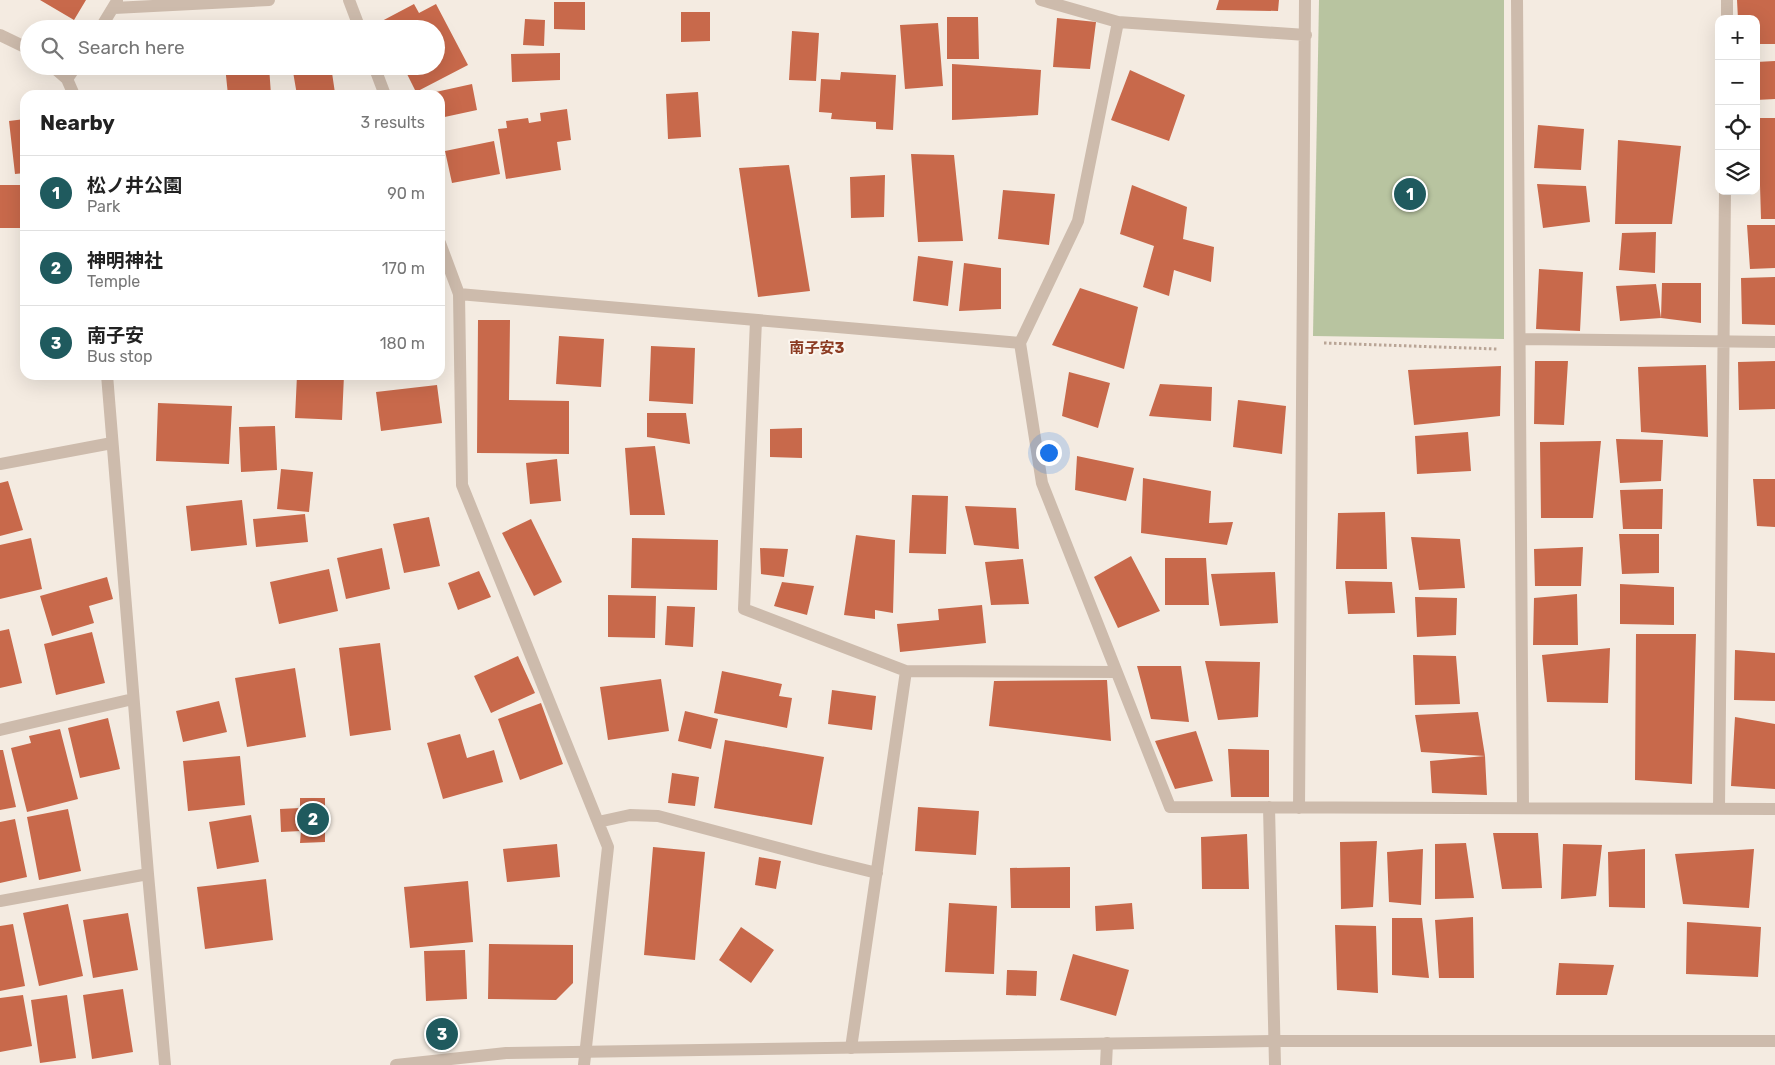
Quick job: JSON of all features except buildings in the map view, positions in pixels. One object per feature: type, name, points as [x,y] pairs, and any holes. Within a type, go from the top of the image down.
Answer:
[{"type":"street","points":[[106,20],[116,4],[269,0]]},
{"type":"street","points":[[350,0],[357,20]]},
{"type":"street","points":[[1041,0],[1118,22],[1306,35]]},
{"type":"street","points":[[1299,808],[1306,0]]},
{"type":"street","points":[[1517,0],[1523,808]]},
{"type":"street","points":[[1727,0],[1727,15]]},
{"type":"street","points":[[1118,22],[1078,221],[1020,343],[1042,483],[1170,807],[1775,809]]},
{"type":"street","points":[[0,35],[20,45]]},
{"type":"street","points":[[62,75],[67,80],[72,90]]},
{"type":"street","points":[[67,80],[70,75]]},
{"type":"street","points":[[377,75],[383,90]]},
{"type":"street","points":[[1719,809],[1725,195]]},
{"type":"street","points":[[445,256],[459,294],[462,485],[608,847],[584,1065]]},
{"type":"street","points":[[459,294],[1020,343]]},
{"type":"street","points":[[756,320],[744,609],[906,672],[1116,672]]},
{"type":"street","points":[[1520,344],[1775,342]]},
{"type":"street","points":[[106,380],[165,1065]]},
{"type":"street","points":[[0,464],[112,443]]},
{"type":"street","points":[[851,1048],[906,672]]},
{"type":"street","points":[[0,730],[133,699]]},
{"type":"street","points":[[1269,807],[1275,1065]]},
{"type":"street","points":[[598,822],[630,815],[658,816],[877,873]]},
{"type":"street","points":[[0,901],[148,874]]},
{"type":"street","points":[[396,1065],[506,1053],[1274,1041],[1775,1041]]},
{"type":"street","points":[[1106,1065],[1107,1043]]},
{"type":"path","points":[[1303,343],[1520,344]]},
{"type":"green space","points":[[1319,0],[1504,0],[1504,339],[1313,336]]},
{"type":"place","name":"松ノ井公園","points":[[1410,194]]},
{"type":"place","name":"神明神社","points":[[313,819]]},
{"type":"place","name":"南子安","points":[[442,1034]]},
{"type":"district","name":"南子安3","points":[[817,348]]}]
